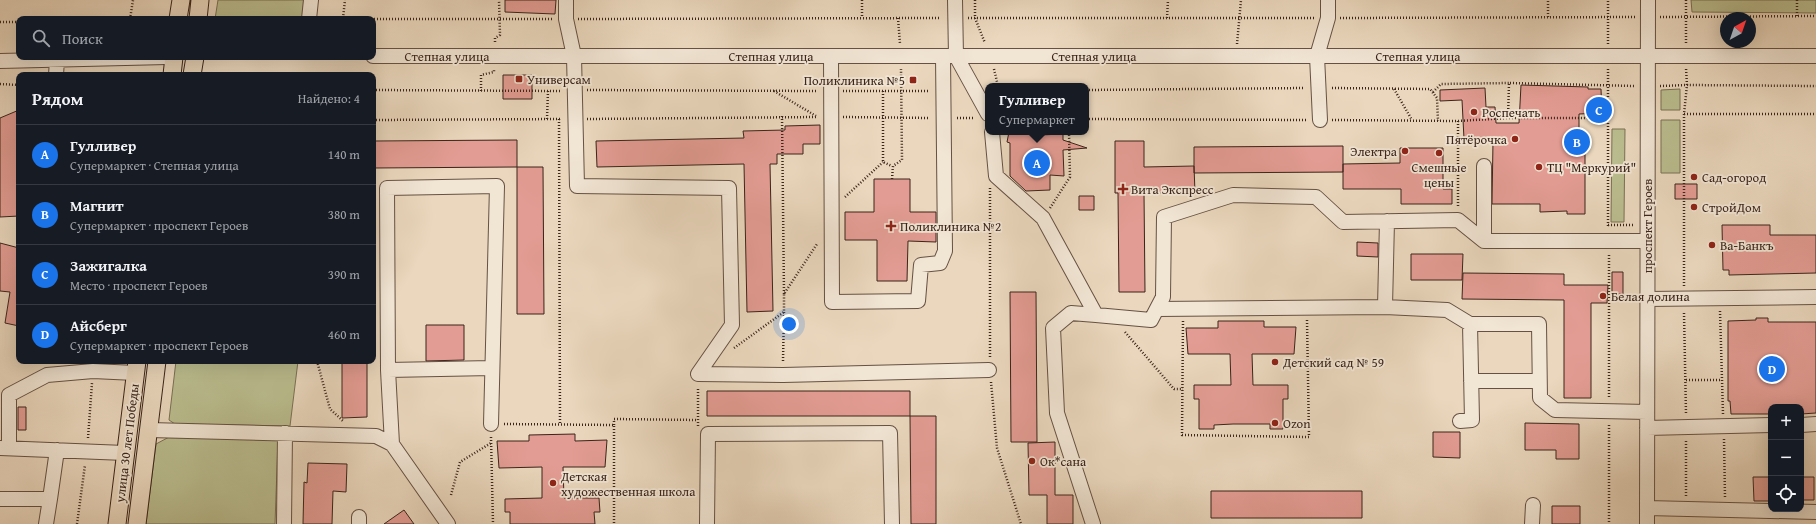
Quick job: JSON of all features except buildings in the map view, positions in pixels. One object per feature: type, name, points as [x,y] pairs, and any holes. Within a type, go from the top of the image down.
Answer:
[{"type":"main road","points":[[178,16],[181,0]]},
{"type":"main road","points":[[198,16],[200,0]]},
{"type":"main road","points":[[172,72],[174,60]]},
{"type":"main road","points":[[192,72],[194,60]]},
{"type":"main road","points":[[137,524],[157,364]]},
{"type":"main road","name":"улица 30 лет Победы","points":[[117,524],[136,367]]},
{"type":"street","points":[[309,16],[311,0]]},
{"type":"street","points":[[566,0],[566,19],[574,56],[577,186],[729,188],[732,325],[698,374],[783,375],[990,370]]},
{"type":"street","points":[[831,56],[832,302],[918,301],[921,266],[940,263],[946,251],[944,91],[956,18],[956,0]]},
{"type":"street","points":[[1320,120],[1317,56],[1328,18],[1328,0]]},
{"type":"street","name":"проспект Героев","points":[[1647,524],[1648,0]]},
{"type":"street","name":"Степная улица","points":[[376,56],[1816,56]]},
{"type":"street","points":[[950,56],[984,116]]},
{"type":"street","points":[[0,61],[57,60],[56,72]]},
{"type":"street","points":[[992,135],[996,176],[1044,218],[1096,315]]},
{"type":"street","points":[[1484,166],[1484,241]]},
{"type":"street","points":[[392,444],[388,370],[387,188],[498,186],[491,424]]},
{"type":"street","points":[[1092,524],[1058,413],[1053,328],[1071,312],[1151,320],[1163,296],[1164,217],[1233,195],[1316,197],[1343,222],[1458,220],[1484,241],[1608,239],[1647,240]]},
{"type":"street","points":[[1384,307],[1386,221]]},
{"type":"street","points":[[1647,300],[1684,298],[1816,297]]},
{"type":"street","points":[[1157,309],[1384,307],[1447,310],[1470,324],[1539,324],[1540,398],[1555,410],[1647,412]]},
{"type":"street","points":[[1460,421],[1472,420],[1470,324]]},
{"type":"street","points":[[125,453],[4,448],[9,395],[47,375],[136,367]]},
{"type":"street","points":[[388,370],[492,368]]},
{"type":"street","points":[[1471,381],[1540,381]]},
{"type":"street","points":[[1804,425],[1816,424]]},
{"type":"street","points":[[1647,428],[1768,425]]},
{"type":"street","points":[[149,430],[356,434],[376,436],[392,444],[448,524]]},
{"type":"street","points":[[284,433],[284,524]]},
{"type":"street","points":[[707,524],[708,434],[890,433],[892,524]]},
{"type":"street","points":[[46,524],[57,450]]},
{"type":"street","points":[[0,499],[50,499]]},
{"type":"street","points":[[1532,524],[1533,505]]},
{"type":"street","points":[[1647,508],[1816,512]]},
{"type":"path","points":[[130,16],[132,0]]},
{"type":"path","points":[[343,16],[345,0]]},
{"type":"path","points":[[862,0],[862,18]]},
{"type":"path","points":[[1167,18],[1168,0]]},
{"type":"path","points":[[1235,56],[1241,0]]},
{"type":"path","points":[[1548,0],[1548,17]]},
{"type":"path","points":[[1608,0],[1607,118],[1609,524]]},
{"type":"path","points":[[1686,0],[1686,17]]},
{"type":"path","points":[[1797,0],[1797,16]]},
{"type":"path","points":[[376,18],[1328,18],[1816,16]]},
{"type":"path","points":[[893,166],[902,160],[898,18]]},
{"type":"path","points":[[0,22],[16,22]]},
{"type":"path","points":[[1433,92],[1441,84],[1509,83],[1608,86]]},
{"type":"path","points":[[1508,118],[1509,83]]},
{"type":"path","points":[[0,84],[16,85]]},
{"type":"path","points":[[1686,509],[1684,114],[1686,85],[1816,86]]},
{"type":"path","points":[[1089,90],[1318,88],[1430,89],[1437,98],[1438,121]]},
{"type":"path","points":[[1394,89],[1413,120]]},
{"type":"path","points":[[376,90],[944,91]]},
{"type":"path","points":[[547,119],[548,91]]},
{"type":"path","points":[[773,91],[816,117]]},
{"type":"path","points":[[832,210],[883,162],[883,91]]},
{"type":"path","points":[[1684,114],[1816,114]]},
{"type":"path","points":[[376,120],[782,116],[944,118],[984,116]]},
{"type":"path","points":[[782,116],[784,294]]},
{"type":"path","points":[[1089,119],[1458,121],[1508,118],[1607,118]]},
{"type":"path","points":[[559,119],[560,425]]},
{"type":"path","points":[[1458,121],[1458,220]]},
{"type":"path","points":[[1044,218],[1070,177],[1069,135]]},
{"type":"path","points":[[883,162],[893,166]]},
{"type":"path","points":[[892,179],[893,166]]},
{"type":"path","points":[[990,188],[990,370],[997,448],[1022,524]]},
{"type":"path","points":[[1608,225],[1648,226]]},
{"type":"path","points":[[1183,309],[1182,435],[1309,437],[1307,308]]},
{"type":"path","points":[[783,375],[784,312]]},
{"type":"path","points":[[1111,316],[1174,389],[1183,389]]},
{"type":"path","points":[[318,364],[330,409],[356,434]]},
{"type":"path","points":[[1686,380],[1722,380]]},
{"type":"path","points":[[614,524],[614,420],[698,420]]},
{"type":"path","points":[[493,524],[491,424],[614,425]]},
{"type":"path","points":[[451,495],[460,462],[491,443]]},
{"type":"green space","points":[[218,0],[305,0],[302,16],[215,16]]},
{"type":"green space","points":[[1691,0],[1816,0],[1816,13],[1692,12]]},
{"type":"green space","points":[[1680,89],[1680,110],[1661,110],[1661,90]]},
{"type":"green space","points":[[1661,120],[1680,120],[1680,173],[1661,173]]},
{"type":"green space","points":[[1612,129],[1625,129],[1624,222],[1611,222]]},
{"type":"green space","points":[[176,364],[298,364],[290,426],[175,424],[169,420]]},
{"type":"green space","points":[[171,436],[278,439],[275,524],[146,524],[156,444]]},
{"type":"place","name":"Универсам","points":[[519,79]]},
{"type":"place","name":"Поликлиника №5","points":[[913,80]]},
{"type":"place","name":"Зажигалка","points":[[1599,110]]},
{"type":"place","name":"Роспечать","points":[[1474,112]]},
{"type":"place","name":"Пятёрочка","points":[[1515,139]]},
{"type":"place","name":"Магнит","points":[[1577,142]]},
{"type":"place","name":"Электра","points":[[1405,151]]},
{"type":"place","name":"Смешные цены","points":[[1439,153]]},
{"type":"place","name":"Гулливер","points":[[1037,163]]},
{"type":"place","name":"ТЦ \"Меркурий\"","points":[[1539,167]]},
{"type":"place","name":"Сад-огород","points":[[1694,177]]},
{"type":"place","name":"Вита Экспресс","points":[[1123,189]]},
{"type":"place","name":"СтройДом","points":[[1694,207]]},
{"type":"place","name":"Поликлиника №2","points":[[891,226]]},
{"type":"place","name":"Ва-Банкъ","points":[[1712,245]]},
{"type":"place","name":"Белая долина","points":[[1603,296]]},
{"type":"place","name":"Детский сад № 59","points":[[1275,362]]},
{"type":"place","name":"Айсберг","points":[[1772,369]]},
{"type":"place","name":"Ozon","points":[[1275,423]]},
{"type":"place","name":"Ок*сана","points":[[1032,461]]},
{"type":"place","name":"Детская художественная школа","points":[[553,483]]}]
